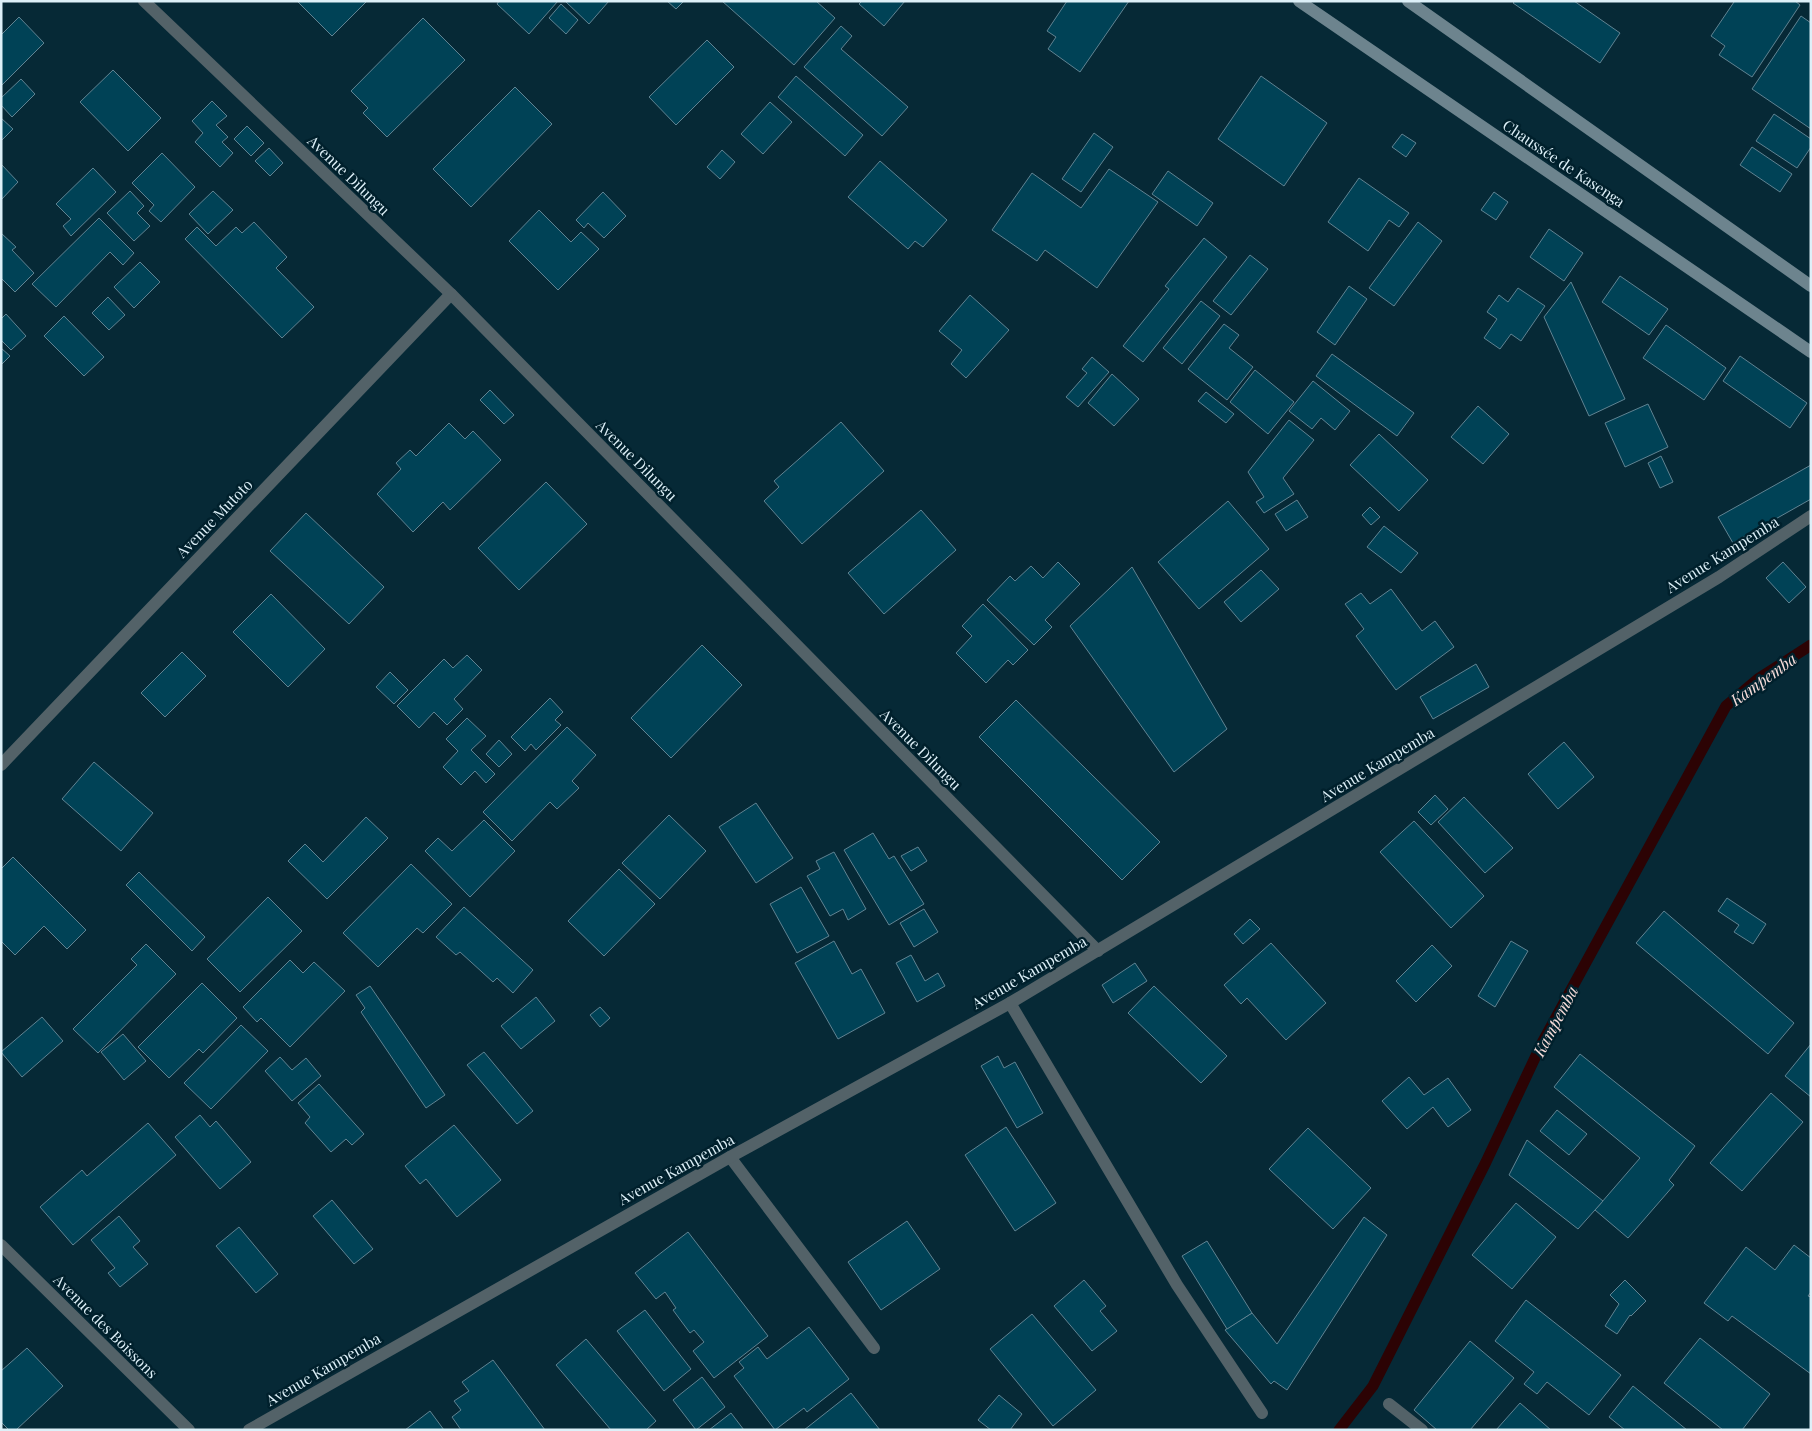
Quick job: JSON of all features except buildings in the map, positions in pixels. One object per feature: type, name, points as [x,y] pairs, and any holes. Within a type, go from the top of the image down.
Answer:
[{"type":"main road","name":"Chaussée de Kasenga","points":[[1298,1],[1811,352]]},
{"type":"main road","points":[[1408,1],[1811,286]]},
{"type":"street","name":"Avenue Dilungu","points":[[144,1],[451,294],[1098,951]]},
{"type":"street","name":"Avenue Mutoto","points":[[1,765],[451,294]]},
{"type":"street","name":"Avenue Kampemba","points":[[249,1430],[730,1157],[1010,1003],[1719,577],[1811,516]]},
{"type":"street","points":[[1010,1003],[1177,1285],[1262,1413]]},
{"type":"street","points":[[730,1157],[874,1348]]},
{"type":"street","name":"Avenue des Boissons","points":[[1,1245],[189,1430]]},
{"type":"street","points":[[1389,1404],[1422,1430]]},
{"type":"waterway","name":"Kampemba","points":[[1339,1430],[1373,1386],[1486,1162],[1542,1043],[1726,706],[1758,679],[1811,645]]}]
